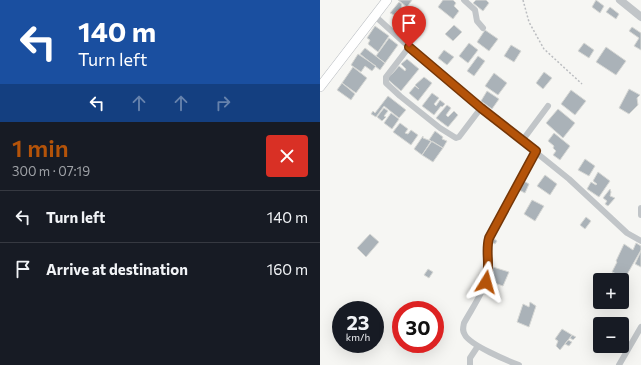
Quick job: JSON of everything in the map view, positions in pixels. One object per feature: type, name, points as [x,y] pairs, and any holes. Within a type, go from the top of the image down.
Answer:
[{"type":"main road","points":[[320,87],[387,0]]},
{"type":"street","points":[[464,0],[475,10],[477,21],[483,28]]},
{"type":"street","points":[[620,0],[641,17]]},
{"type":"street","points":[[375,16],[481,108],[536,151],[600,207],[627,233],[641,241]]},
{"type":"street","points":[[409,47],[385,80],[386,83],[400,96],[440,128],[456,138],[459,137],[481,108]]},
{"type":"street","points":[[522,141],[548,106]]},
{"type":"street","points":[[519,365],[478,346],[465,337],[463,329],[464,323],[486,282],[489,270],[488,242],[536,151]]},
{"type":"street","points":[[641,208],[641,215]]},
{"type":"street","points":[[619,365],[641,327]]},
{"type":"street","points":[[470,365],[470,358],[478,346]]},
{"type":"path","points":[[522,0],[529,22],[544,49],[582,84]]},
{"type":"building","points":[[398,0],[412,0],[407,7]]},
{"type":"building","points":[[443,0],[453,0],[456,3],[454,6],[459,11],[453,19],[438,7]]},
{"type":"building","points":[[476,0],[486,0],[489,3],[483,11],[473,3]]},
{"type":"building","points":[[596,0],[604,6],[600,13],[592,7]]},
{"type":"building","points":[[399,2],[402,4],[401,7],[404,10],[402,13],[398,10],[394,15],[390,13]]},
{"type":"building","points":[[610,7],[619,14],[616,19],[606,12]]},
{"type":"building","points":[[454,25],[462,32],[453,41],[445,34]]},
{"type":"building","points":[[375,26],[389,36],[378,52],[368,44],[370,40],[367,38]]},
{"type":"building","points":[[632,27],[641,33],[641,50],[634,46],[639,38],[629,31]]},
{"type":"building","points":[[485,30],[498,39],[489,51],[477,42]]},
{"type":"building","points":[[389,38],[398,45],[385,63],[376,56]]},
{"type":"building","points":[[469,43],[478,50],[468,63],[459,56]]},
{"type":"building","points":[[584,43],[594,50],[589,58],[578,51]]},
{"type":"building","points":[[511,45],[521,51],[514,62],[504,56]]},
{"type":"building","points":[[606,47],[626,61],[616,75],[596,62]]},
{"type":"building","points":[[365,48],[385,63],[380,70],[360,54]]},
{"type":"building","points":[[444,50],[454,57],[447,65],[438,58]]},
{"type":"building","points":[[358,54],[376,66],[372,71],[365,66],[361,72],[351,65]]},
{"type":"building","points":[[478,56],[485,61],[474,76],[467,71]]},
{"type":"building","points":[[407,59],[419,69],[401,91],[385,77],[392,74],[399,66],[405,71],[406,69],[401,64]]},
{"type":"building","points":[[353,67],[367,78],[356,93],[342,83]]},
{"type":"building","points":[[544,72],[552,78],[543,89],[536,83]]},
{"type":"building","points":[[494,73],[507,83],[498,95],[485,86]]},
{"type":"building","points":[[424,77],[432,83],[418,101],[409,93],[415,86],[419,89],[415,85]]},
{"type":"building","points":[[342,83],[355,94],[351,100],[337,90]]},
{"type":"building","points":[[629,89],[640,95],[637,98],[638,105],[629,114],[619,108]]},
{"type":"building","points":[[571,90],[586,101],[575,115],[561,104]]},
{"type":"building","points":[[487,91],[499,99],[492,109],[481,101]]},
{"type":"building","points":[[432,93],[439,98],[434,104],[436,106],[440,100],[445,104],[442,107],[441,106],[434,115],[422,106]]},
{"type":"building","points":[[388,96],[406,110],[399,118],[384,106],[376,117],[371,114],[373,111],[375,113]]},
{"type":"building","points":[[447,105],[451,108],[446,115],[448,117],[454,111],[458,115],[448,127],[436,118]]},
{"type":"building","points":[[384,108],[388,111],[384,116],[386,117],[382,121],[377,117]]},
{"type":"building","points":[[558,109],[575,123],[563,138],[546,123]]},
{"type":"building","points":[[391,113],[399,119],[392,129],[384,123]]},
{"type":"building","points":[[400,123],[408,129],[405,133],[408,134],[411,130],[418,135],[411,145],[393,132]]},
{"type":"building","points":[[435,131],[443,137],[442,139],[447,141],[443,148],[429,140]]},
{"type":"building","points":[[554,133],[570,146],[560,160],[553,155],[556,151],[553,148],[554,146],[548,141]]},
{"type":"building","points":[[423,136],[423,138],[431,141],[422,155],[414,149]]},
{"type":"building","points":[[432,141],[443,148],[433,162],[422,155]]},
{"type":"building","points":[[585,159],[595,166],[589,176],[578,170]]},
{"type":"building","points":[[598,172],[610,181],[599,197],[587,189],[591,182],[596,185],[597,184],[593,181]]},
{"type":"building","points":[[545,175],[557,184],[550,195],[537,186]]},
{"type":"building","points":[[522,180],[529,184],[525,193],[517,189]]},
{"type":"building","points":[[610,189],[610,196],[615,198],[608,206],[605,204],[607,201],[603,198]]},
{"type":"building","points":[[532,200],[544,206],[535,221],[524,214]]},
{"type":"building","points":[[586,217],[591,221],[585,229],[580,225]]},
{"type":"building","points":[[370,234],[379,242],[366,257],[357,248]]},
{"type":"building","points":[[489,235],[497,241],[495,244],[486,240]]},
{"type":"building","points":[[636,243],[641,246],[641,250],[628,273],[612,272],[624,244],[633,250]]},
{"type":"building","points":[[641,251],[641,267],[635,264]]},
{"type":"building","points":[[493,267],[509,272],[503,286],[489,281]]},
{"type":"building","points":[[428,269],[433,272],[429,278],[424,275]]},
{"type":"building","points":[[530,302],[536,306],[529,327],[517,322],[523,304],[529,307]]},
{"type":"building","points":[[562,329],[572,335],[560,350],[556,346],[558,341],[555,339]]},
{"type":"building","points":[[572,335],[576,337],[573,340],[570,338]]},
{"type":"building","points":[[568,340],[572,342],[569,346],[565,344]]},
{"type":"route","points":[[409,47],[481,108],[536,151],[489,238],[489,270],[486,282]]}]
